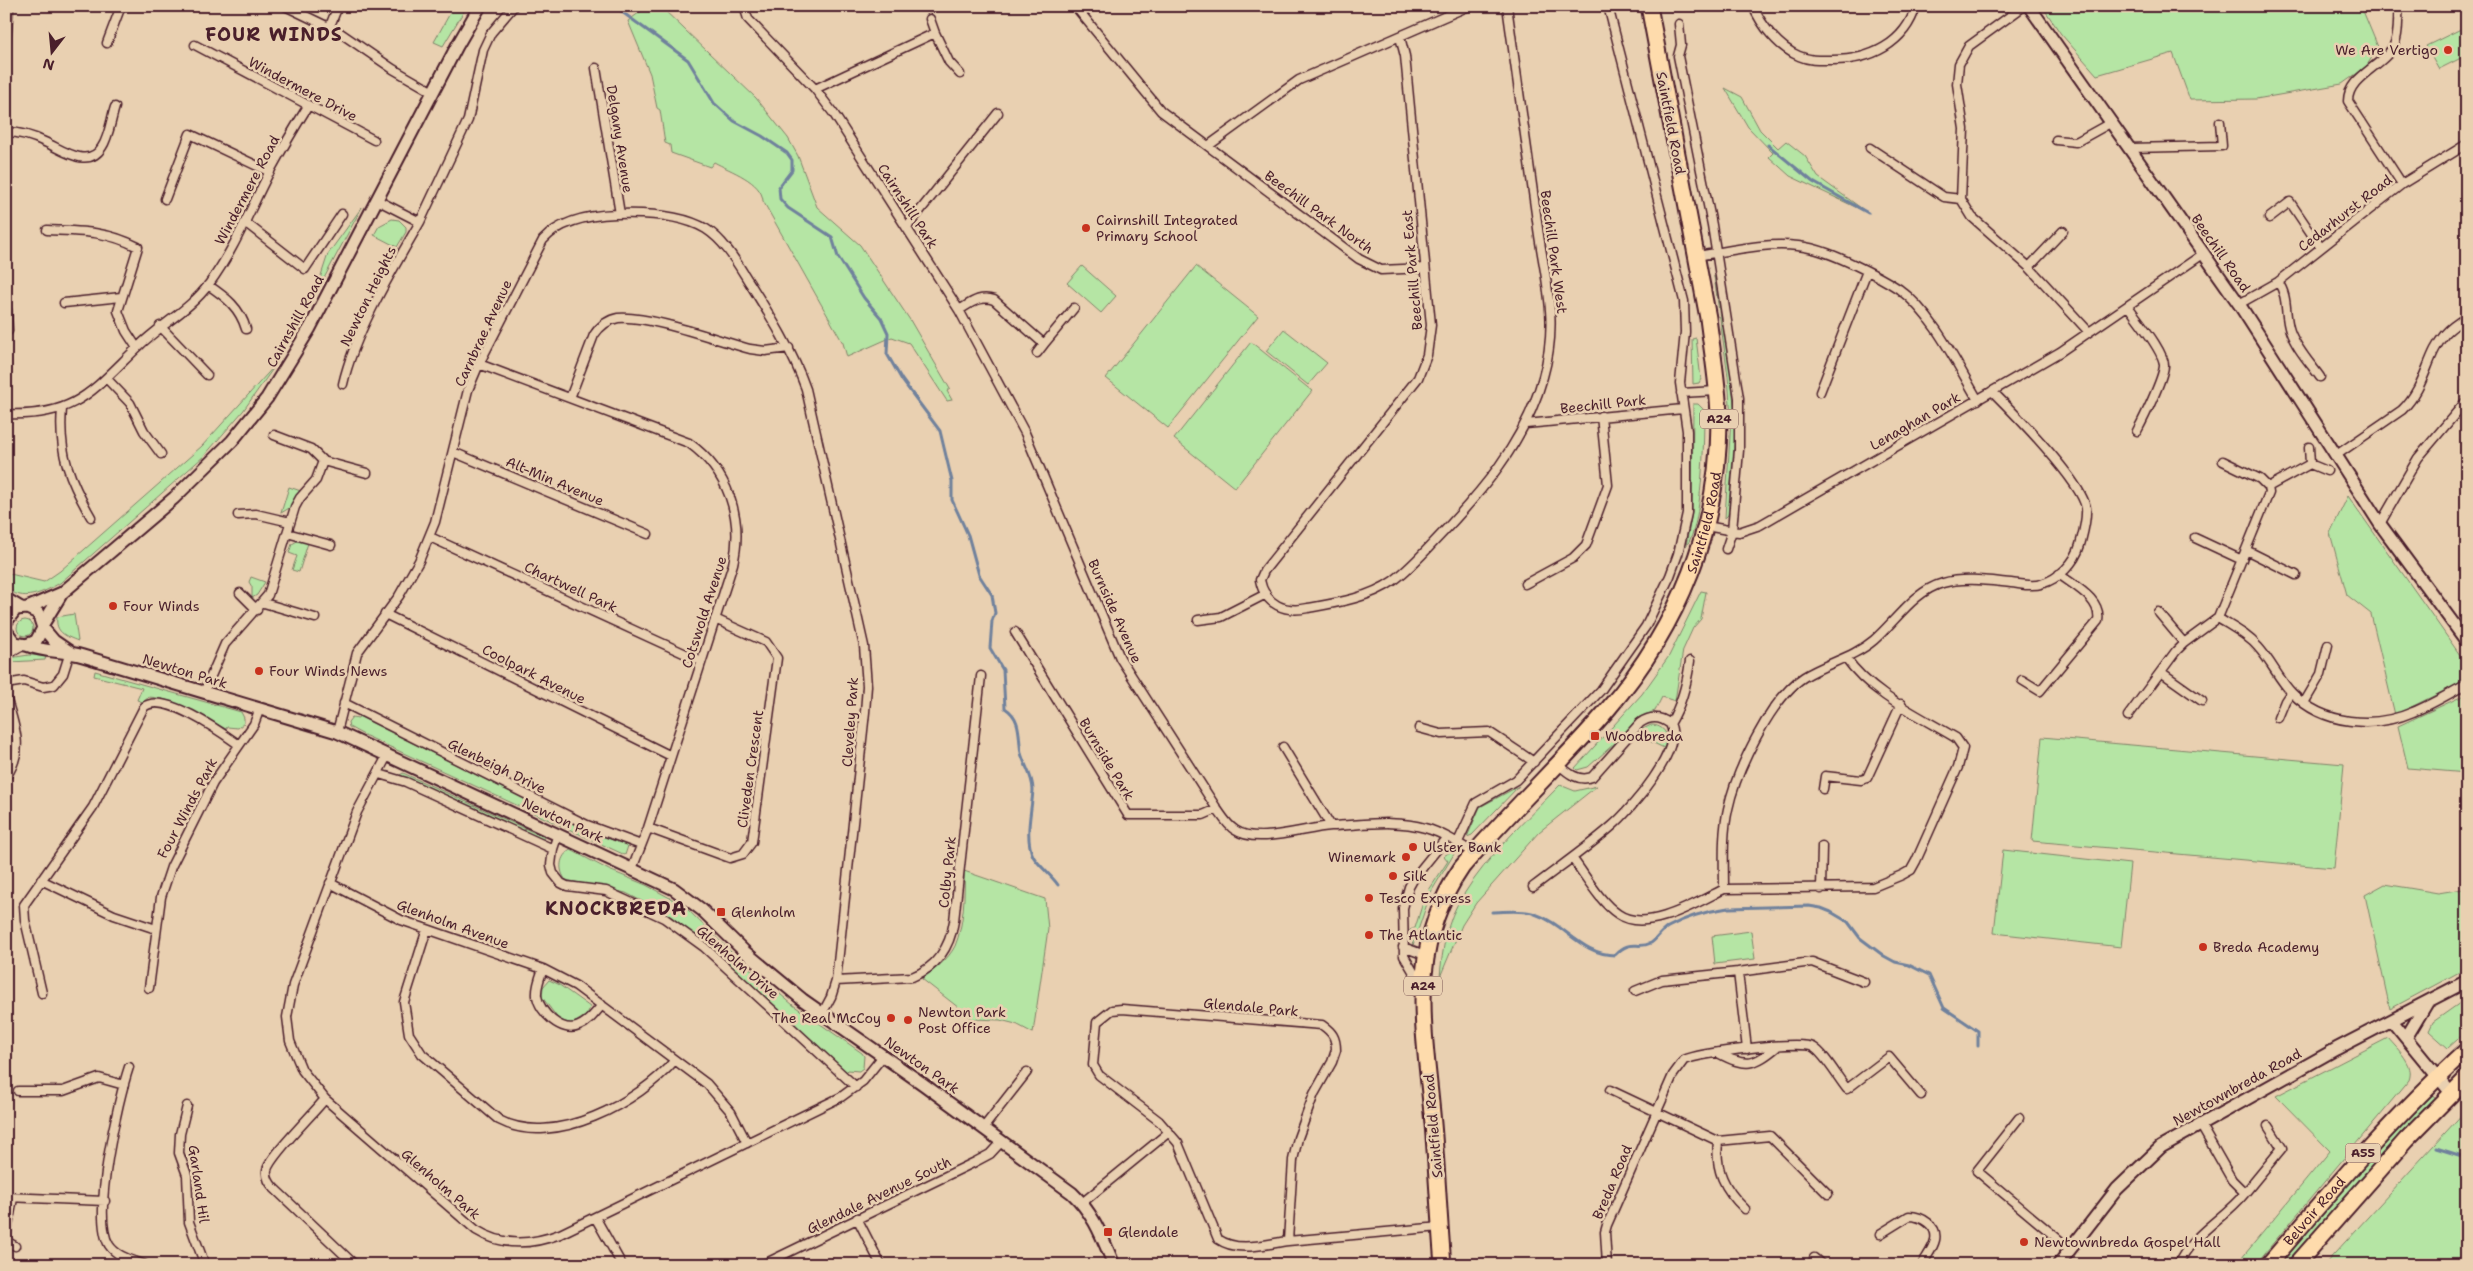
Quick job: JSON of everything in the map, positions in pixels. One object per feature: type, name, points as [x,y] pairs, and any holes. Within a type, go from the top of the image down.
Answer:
[{"type":"highway","name":"Saintfield Road","points":[[1443,1265],[1422,988],[1425,955],[1430,931],[1444,896],[1474,853],[1608,709],[1651,652],[1674,614],[1684,591],[1706,526],[1712,500],[1718,445],[1717,391],[1696,256],[1649,6]]},
{"type":"highway","name":"Belvoir Road","points":[[2268,1265],[2362,1154],[2467,1050]]},
{"type":"highway","name":"Belvoir Road","points":[[2296,1265],[2406,1140],[2467,1078]]},
{"type":"street","points":[[6,41],[9,6]]},
{"type":"street","points":[[107,43],[121,6]]},
{"type":"street","points":[[285,6],[330,26],[433,92]]},
{"type":"street","points":[[330,26],[338,6]]},
{"type":"street","name":"Cairnshill Road","points":[[6,653],[36,641],[62,593],[203,471],[249,421],[294,357],[480,6]]},
{"type":"street","name":"Newton Heights","points":[[343,384],[346,370],[374,306],[420,222],[468,120],[483,50],[491,33],[514,6]]},
{"type":"street","name":"Cairnshill Park","points":[[744,6],[748,20],[815,89],[907,227],[959,310],[1027,438]]},
{"type":"street","name":"Beechill Park North","points":[[1074,6],[1161,111],[1370,266],[1381,270],[1425,268]]},
{"type":"street","points":[[1208,146],[1299,80],[1469,6]]},
{"type":"street","name":"Beechill Park West","points":[[1266,594],[1272,604],[1285,609],[1301,610],[1369,593],[1393,581],[1444,531],[1491,480],[1526,424],[1543,376],[1552,330],[1550,299],[1540,248],[1507,6]]},
{"type":"street","name":"Saintfield Road","points":[[1458,842],[1476,803],[1508,786],[1534,762],[1584,710],[1616,671],[1646,626],[1670,576],[1681,546],[1687,513],[1688,446],[1680,393],[1680,374],[1686,332],[1682,288],[1608,6]]},
{"type":"street","points":[[1753,6],[1776,40],[1797,55],[1817,60],[1862,57],[1888,46],[1907,27],[1916,6]]},
{"type":"street","points":[[2024,6],[1969,46],[1959,64],[1957,84],[1964,130],[1961,199],[1972,217],[2029,267],[2089,332]]},
{"type":"street","name":"Beechill Road","points":[[2028,6],[2112,122],[2239,304],[2380,524],[2467,642]]},
{"type":"street","points":[[2399,6],[2396,39],[2393,46],[2387,55],[2353,85],[2348,95],[2348,101],[2402,184]]},
{"type":"street","points":[[930,19],[949,62],[960,74]]},
{"type":"street","name":"Saintfield Road","points":[[1679,24],[1681,45],[1678,56],[1697,157],[1705,187],[1733,354],[1740,425],[1732,531],[1726,549]]},
{"type":"street","points":[[815,89],[935,33]]},
{"type":"street","name":"Beechill Park East","points":[[1266,594],[1260,580],[1264,571],[1409,390],[1424,368],[1431,325],[1405,56],[1400,37]]},
{"type":"street","name":"Windermere Drive","points":[[195,45],[374,140]]},
{"type":"street","name":"Delgany Avenue","points":[[596,68],[620,214]]},
{"type":"street","points":[[6,132],[28,136],[66,154],[82,158],[94,156],[103,147],[114,106]]},
{"type":"street","name":"Windermere Road","points":[[6,414],[27,415],[62,410],[84,397],[107,379],[160,326],[181,312],[208,285],[246,223],[270,172],[308,106]]},
{"type":"street","points":[[907,227],[998,114]]},
{"type":"street","points":[[2056,140],[2076,142],[2112,122]]},
{"type":"street","points":[[2130,148],[2222,146],[2220,122]]},
{"type":"street","points":[[165,198],[190,134],[270,172]]},
{"type":"street","name":"Cedarhurst Road","points":[[2239,304],[2278,282],[2402,184],[2467,144]]},
{"type":"street","points":[[1870,148],[1944,197],[1961,199]]},
{"type":"street","points":[[377,200],[420,222]]},
{"type":"street","points":[[2269,218],[2290,202],[2320,248]]},
{"type":"street","points":[[246,223],[305,269],[342,214]]},
{"type":"street","name":"Carnbrae Avenue","points":[[337,732],[357,653],[410,579],[430,537],[468,390],[479,364],[537,250],[550,232],[582,218],[620,214],[676,218],[692,222],[716,236],[733,256],[789,348]]},
{"type":"street","points":[[47,230],[97,232],[138,247],[121,297],[118,312],[126,331],[137,348]]},
{"type":"street","points":[[2029,267],[2063,232]]},
{"type":"street","points":[[1696,256],[1783,245],[1799,246],[1829,254],[1868,271],[1900,290],[1913,302],[1939,336],[1978,400]]},
{"type":"street","name":"Lenaghan Park","points":[[1706,526],[1732,531],[1745,531],[1760,525],[1992,392],[2089,332],[2203,254]]},
{"type":"street","points":[[1820,392],[1868,271]]},
{"type":"street","points":[[2278,282],[2284,290],[2288,324],[2291,333],[2320,377]]},
{"type":"street","points":[[208,285],[228,299],[242,316],[246,329]]},
{"type":"street","points":[[64,303],[121,297]]},
{"type":"street","points":[[959,310],[979,299],[994,300],[1044,344]]},
{"type":"street","points":[[2128,306],[2162,355],[2164,366],[2144,418],[2137,430]]},
{"type":"street","points":[[1037,353],[1074,308]]},
{"type":"street","points":[[6,331],[7,310]]},
{"type":"street","points":[[2335,456],[2394,415],[2412,400],[2446,333],[2467,317]]},
{"type":"street","points":[[570,398],[594,335],[603,324],[617,318],[660,324],[750,348],[765,350],[789,348]]},
{"type":"street","points":[[160,326],[207,375]]},
{"type":"street","name":"Cleveley Park","points":[[789,348],[809,401],[862,634],[867,686],[836,981],[831,997],[822,1014]]},
{"type":"street","name":"Cotswold Avenue","points":[[479,364],[689,443],[720,474],[731,498],[737,539],[733,564],[648,828],[632,869]]},
{"type":"street","points":[[107,379],[130,403],[144,431],[160,454]]},
{"type":"street","points":[[1680,393],[1717,391]]},
{"type":"street","points":[[1724,889],[1725,830],[1728,809],[1747,755],[1757,736],[1795,684],[1805,677],[1846,658],[1874,640],[1910,604],[1934,587],[1944,583],[1971,580],[2040,584],[2059,574],[2073,561],[2086,520],[2083,498],[2050,454],[1992,392]]},
{"type":"street","points":[[2380,524],[2418,458],[2467,400]]},
{"type":"street","name":"Beechill Park","points":[[1526,424],[1683,409]]},
{"type":"street","points":[[62,410],[60,433],[63,453],[70,476],[91,517]]},
{"type":"street","points":[[1525,584],[1573,558],[1586,545],[1608,485],[1602,416]]},
{"type":"street","points":[[274,435],[312,449],[323,461],[368,473]]},
{"type":"street","name":"Burnside Avenue","points":[[1027,438],[1120,658],[1217,809]]},
{"type":"street","points":[[2309,447],[2310,464]]},
{"type":"street","name":"Alt-Min Avenue","points":[[453,452],[648,534]]},
{"type":"street","points":[[2128,716],[2184,643],[2218,618],[2267,501],[2268,487],[2260,479],[2222,460]]},
{"type":"street","points":[[204,692],[225,644],[264,603],[290,522],[300,498],[316,480],[323,461]]},
{"type":"street","points":[[2310,464],[2327,471]]},
{"type":"street","points":[[2268,487],[2310,464]]},
{"type":"street","points":[[238,515],[256,514],[290,522]]},
{"type":"street","points":[[287,532],[331,545]]},
{"type":"street","name":"Chartwell Park","points":[[430,537],[701,661]]},
{"type":"street","points":[[2195,538],[2242,560]]},
{"type":"street","points":[[2246,550],[2296,575]]},
{"type":"street","points":[[2022,680],[2040,691],[2098,621],[2097,608],[2092,600],[2059,574]]},
{"type":"street","name":"Cairnshill Road","points":[[6,622],[11,613],[62,593]]},
{"type":"street","points":[[240,593],[257,610]]},
{"type":"street","points":[[1198,620],[1221,617],[1266,594]]},
{"type":"street","name":"Newton Park","points":[[6,599],[38,613],[43,626],[54,641],[70,652]]},
{"type":"street","points":[[264,603],[315,618]]},
{"type":"street","points":[[2158,612],[2184,643]]},
{"type":"street","name":"Coolpark Avenue","points":[[385,614],[671,756]]},
{"type":"street","points":[[2218,618],[2248,636],[2291,692],[2318,712],[2337,719],[2355,721],[2389,720],[2413,712],[2467,684]]},
{"type":"street","name":"Cliveden Crescent","points":[[648,828],[730,858],[744,854],[752,842],[776,658],[766,642],[715,619]]},
{"type":"street","points":[[6,631],[11,639],[23,645]]},
{"type":"street","name":"Burnside Park","points":[[1015,632],[1128,815],[1203,815],[1217,809]]},
{"type":"street","name":"Newton Park","points":[[23,645],[50,652],[70,652],[337,732],[674,889],[689,900],[771,974],[822,1014],[984,1127],[1082,1203],[1095,1220],[1114,1265]]},
{"type":"street","points":[[2304,703],[2321,674],[2328,645]]},
{"type":"street","points":[[6,684],[24,681],[43,687],[54,685],[63,674],[70,652]]},
{"type":"street","points":[[1572,858],[1608,905],[1618,915],[1630,920],[1656,919],[1724,889],[1873,887],[1910,870],[1954,776],[1962,755],[1960,742],[1863,678],[1846,658]]},
{"type":"street","points":[[1670,724],[1679,708],[1686,686],[1690,661]]},
{"type":"street","points":[[2161,672],[2202,701]]},
{"type":"street","name":"Colby Park","points":[[836,981],[912,977],[923,973],[931,966],[949,944],[954,921],[981,676]]},
{"type":"street","points":[[2278,718],[2291,692]]},
{"type":"street","points":[[6,697],[18,750],[15,764],[6,777]]},
{"type":"street","points":[[42,993],[24,912],[27,899],[93,807],[139,715],[148,704],[158,703],[188,714],[238,744]]},
{"type":"street","name":"Glenbeigh Drive","points":[[344,703],[587,825],[641,845]]},
{"type":"street","points":[[1823,789],[1825,776],[1861,780],[1867,778],[1901,704]]},
{"type":"street","name":"Four Winds Park","points":[[149,988],[156,929],[165,883],[176,852],[213,783],[238,744],[254,724],[260,708]]},
{"type":"street","points":[[1533,887],[1623,816],[1656,774],[1669,751],[1674,735],[1670,724],[1664,719],[1647,718],[1592,778],[1584,780],[1575,777],[1558,764]]},
{"type":"street","points":[[1419,728],[1441,734],[1489,732],[1534,762]]},
{"type":"street","points":[[1284,747],[1331,826]]},
{"type":"street","name":"Glenholm Park","points":[[387,756],[357,812],[293,986],[288,1017],[290,1041],[294,1055],[307,1077],[325,1099],[476,1230],[487,1237],[508,1243],[534,1242],[560,1234],[841,1097],[856,1087],[871,1073],[883,1056]]},
{"type":"street","points":[[379,774],[406,782],[553,849]]},
{"type":"street","points":[[1217,809],[1235,830],[1256,837],[1270,837],[1296,830],[1331,826],[1407,824],[1424,827],[1458,842],[1474,853]]},
{"type":"street","name":"Glenholm Drive","points":[[558,834],[553,849],[553,873],[561,883],[567,886],[606,891],[621,896],[664,918],[695,939],[856,1087]]},
{"type":"street","name":"Saintfield Road","points":[[1422,988],[1414,970],[1404,956],[1402,908],[1409,888],[1447,837]]},
{"type":"street","points":[[1821,889],[1822,846]]},
{"type":"street","points":[[41,880],[114,915],[156,929]]},
{"type":"street","name":"Glenholm Avenue","points":[[330,883],[401,920],[543,969],[576,986],[720,1096],[747,1142]]},
{"type":"street","points":[[427,929],[404,1002],[409,1034],[422,1054],[499,1120],[514,1126],[529,1128],[570,1124],[608,1110],[638,1094],[658,1079],[675,1060]]},
{"type":"street","points":[[1403,947],[1425,955]]},
{"type":"street","points":[[1635,991],[1662,980],[1812,962],[1864,982]]},
{"type":"street","points":[[543,969],[538,987],[538,1001],[556,1023],[563,1026],[577,1027],[591,1017],[602,1005]]},
{"type":"street","points":[[1738,972],[1747,1050]]},
{"type":"street","name":"Newtownbreda Road","points":[[2058,1265],[2117,1189],[2146,1159],[2161,1147],[2336,1049],[2467,981]]},
{"type":"street","points":[[2406,1038],[2428,1002]]},
{"type":"street","name":"Glendale Park","points":[[1288,1241],[1292,1160],[1305,1114],[1336,1050],[1336,1041],[1332,1032],[1322,1025],[1122,1009],[1102,1016],[1096,1022],[1094,1044],[1093,1064],[1099,1075],[1159,1121],[1178,1143],[1218,1239],[1227,1245],[1240,1247],[1440,1227]]},
{"type":"street","points":[[2392,1021],[2451,1093]]},
{"type":"street","name":"Breda Road","points":[[1607,1265],[1604,1232],[1606,1224],[1656,1113],[1678,1067],[1684,1060],[1718,1053],[1799,1044],[1814,1048],[1847,1089],[1889,1057],[1892,1058],[1921,1095]]},
{"type":"street","points":[[1718,1053],[1734,1062],[1748,1064],[1760,1060],[1778,1046]]},
{"type":"street","points":[[129,1067],[116,1115],[103,1221],[108,1244],[118,1254],[145,1265]]},
{"type":"street","points":[[984,1127],[1027,1072]]},
{"type":"street","points":[[18,1091],[63,1091],[98,1078],[124,1085]]},
{"type":"street","points":[[1610,1090],[1718,1141],[1770,1136],[1828,1194]]},
{"type":"street","points":[[325,1099],[274,1157],[267,1169],[267,1175],[274,1188],[355,1265]]},
{"type":"street","name":"Garland Hil","points":[[187,1106],[180,1134],[179,1152],[187,1175],[189,1222],[205,1265]]},
{"type":"street","points":[[2019,1118],[1977,1171],[2070,1248]]},
{"type":"street","points":[[2200,1124],[2232,1180],[2245,1193]]},
{"type":"street","points":[[2178,1265],[2190,1245],[2217,1219],[2234,1207],[2282,1148],[2268,1126]]},
{"type":"street","points":[[1082,1203],[1169,1132]]},
{"type":"street","name":"Glendale Avenue South","points":[[762,1265],[975,1162],[990,1154],[1002,1141]]},
{"type":"street","points":[[1718,1141],[1718,1168],[1721,1178],[1734,1198],[1745,1209]]},
{"type":"street","points":[[15,1246],[6,1239],[9,1198],[105,1201]]},
{"type":"street","points":[[1880,1234],[1909,1216],[1915,1216],[1927,1222],[1935,1237],[1922,1265]]},
{"type":"street","points":[[595,1217],[622,1265]]},
{"type":"street","points":[[857,1218],[881,1265]]},
{"type":"street","points":[[1814,1258],[1822,1265]]},
{"type":"green space","points":[[454,6],[467,6],[443,46],[434,42]]},
{"type":"green space","points":[[648,6],[660,6],[756,98],[788,138],[798,156],[817,207],[860,245],[910,320],[950,389],[947,391],[952,400],[947,401],[909,343],[892,337],[847,357],[843,343],[757,188],[744,177],[714,162],[710,167],[671,153],[670,145],[665,143],[660,110],[657,108],[650,74],[628,21]]},
{"type":"green space","points":[[2042,6],[2361,6],[2378,47],[2366,67],[2342,84],[2256,99],[2190,100],[2173,53],[2097,75],[2061,34]]},
{"type":"green space","name":"We Are Vertigo","points":[[2467,26],[2467,55],[2439,69],[2426,46]]},
{"type":"green space","points":[[1725,88],[1742,97],[1760,130],[1778,148],[1786,141],[1805,156],[1818,177],[1868,213],[1790,176],[1769,157],[1773,153],[1748,127]]},
{"type":"green space","points":[[362,207],[314,297],[328,254]]},
{"type":"green space","points":[[392,219],[399,220],[406,227],[406,232],[397,247],[374,235],[379,226]]},
{"type":"green space","points":[[1082,266],[1116,296],[1101,313],[1067,283]]},
{"type":"green space","points":[[1196,266],[1258,316],[1168,428],[1106,378]]},
{"type":"green space","points":[[1714,276],[1729,357],[1736,423],[1728,515],[1725,518],[1731,419],[1728,376]]},
{"type":"green space","points":[[1284,329],[1327,363],[1308,385],[1266,351]]},
{"type":"green space","points":[[1696,338],[1701,379],[1699,383],[1693,384],[1692,339]]},
{"type":"green space","points":[[1251,342],[1312,391],[1235,488],[1174,439]]},
{"type":"green space","points":[[277,363],[243,411],[204,456],[60,583],[40,593],[26,596],[12,592],[6,587],[6,573],[44,582],[60,571],[202,446]]},
{"type":"green space","points":[[1693,404],[1698,404],[1704,410],[1703,460],[1696,521],[1692,536],[1686,546],[1692,512]]},
{"type":"green space","points":[[289,487],[301,491],[291,507],[281,513]]},
{"type":"green space","points":[[2348,496],[2460,655],[2467,669],[2464,681],[2395,715],[2371,614],[2347,595],[2330,533]]},
{"type":"green space","points":[[299,540],[308,543],[299,572],[292,570],[297,556],[289,553],[292,544]]},
{"type":"green space","points":[[251,577],[265,582],[257,595],[252,598],[252,587],[249,582]]},
{"type":"green space","points":[[1701,591],[1706,592],[1701,619],[1693,628],[1683,650],[1675,701],[1662,697],[1655,711],[1639,717],[1615,743],[1588,767],[1577,770],[1575,768],[1642,694],[1669,656]]},
{"type":"green space","points":[[74,614],[78,641],[62,633],[57,622],[57,617]]},
{"type":"green space","points":[[22,620],[28,620],[33,625],[31,634],[22,636],[17,631],[17,625]]},
{"type":"green space","points":[[29,655],[46,656],[45,660],[11,662],[9,658]]},
{"type":"green space","points":[[95,671],[241,712],[244,723],[238,728],[227,727],[226,729],[170,701],[149,697],[143,702],[137,700],[142,688],[94,676]]},
{"type":"green space","points":[[2467,694],[2467,773],[2408,768],[2398,726]]},
{"type":"green space","points":[[359,716],[583,828],[628,846],[625,855],[349,727],[348,722],[352,717],[358,718]]},
{"type":"green space","points":[[1651,725],[1660,727],[1665,732],[1667,739],[1664,748],[1639,736],[1643,729]]},
{"type":"green space","points":[[2042,737],[2344,764],[2334,868],[2032,841]]},
{"type":"green space","points":[[403,773],[544,837],[544,841],[400,775]]},
{"type":"green space","points":[[1560,785],[1575,791],[1597,786],[1539,832],[1476,903],[1462,925],[1440,977],[1449,925],[1462,897],[1495,852]]},
{"type":"green space","points":[[1519,786],[1472,835],[1467,837],[1480,807]]},
{"type":"green space","points":[[2467,846],[2467,968],[2390,1009],[2365,895],[2385,884],[2438,893],[2463,889],[2464,848]]},
{"type":"green space","points":[[571,850],[609,870],[646,885],[683,905],[735,956],[793,1005],[862,1053],[864,1056],[863,1068],[859,1071],[848,1070],[846,1072],[727,962],[672,917],[626,893],[566,880],[563,876],[561,864],[564,856]]},
{"type":"green space","points":[[2003,850],[2130,864],[2121,947],[1994,933]]},
{"type":"green space","points":[[1451,851],[1454,854],[1431,892],[1413,945],[1410,930],[1415,928],[1425,896],[1448,861],[1444,856]]},
{"type":"green space","points":[[964,871],[1045,899],[1048,929],[1033,1033],[1016,1024],[1000,1020],[973,1019],[922,979],[945,960],[955,946],[962,919]]},
{"type":"green space","points":[[1751,931],[1755,959],[1715,964],[1712,936]]},
{"type":"green space","points":[[549,980],[558,984],[590,1007],[587,1015],[572,1024],[559,1020],[542,997],[543,987]]},
{"type":"green space","points":[[2467,998],[2467,1031],[2448,1048],[2429,1031],[2433,1022]]},
{"type":"green space","points":[[2388,1038],[2408,1063],[2410,1068],[2409,1080],[2255,1265],[2236,1265],[2330,1151],[2276,1096]]},
{"type":"green space","points":[[2430,1093],[2436,1098],[2334,1211],[2290,1265],[2277,1265],[2349,1180]]},
{"type":"green space","points":[[2467,1109],[2467,1265],[2324,1265]]},
{"type":"waterway","points":[[618,6],[622,12],[688,60],[714,103],[734,121],[762,136],[787,153],[792,160],[792,170],[779,187],[780,199],[788,208],[832,237],[838,257],[864,298],[881,318],[888,333],[887,354],[902,380],[940,431],[952,481],[952,500],[968,535],[979,575],[992,595],[995,613],[992,621],[990,648],[1003,670],[1005,708],[1017,723],[1021,753],[1033,785],[1029,823],[1030,849],[1035,859],[1058,885]]},
{"type":"waterway","points":[[1680,6],[1681,10]]},
{"type":"waterway","points":[[1768,145],[1813,182],[1868,213]]},
{"type":"waterway","points":[[1492,912],[1530,912],[1556,925],[1583,945],[1603,954],[1615,955],[1625,947],[1651,943],[1675,923],[1713,911],[1728,908],[1809,906],[1821,908],[1848,922],[1860,938],[1884,956],[1929,975],[1944,1008],[1978,1031],[1978,1046]]},
{"type":"waterway","points":[[2436,1148],[2462,1156],[2467,1167]]},
{"type":"place","name":"We Are Vertigo","points":[[2448,50]]},
{"type":"place","name":"Cairnshill Integrated Primary School","points":[[1086,228]]},
{"type":"place","name":"Four Winds","points":[[113,606]]},
{"type":"place","name":"Four Winds News","points":[[259,671]]},
{"type":"place","name":"Woodbreda","points":[[1595,736]]},
{"type":"place","name":"Ulster Bank","points":[[1413,847]]},
{"type":"place","name":"Winemark","points":[[1406,857]]},
{"type":"place","name":"Silk","points":[[1393,876]]},
{"type":"place","name":"Tesco Express","points":[[1369,898]]},
{"type":"place","name":"Glenholm","points":[[721,912]]},
{"type":"place","name":"The Atlantic","points":[[1369,935]]},
{"type":"place","name":"Breda Academy","points":[[2203,947]]},
{"type":"place","name":"The Real McCoy","points":[[891,1018]]},
{"type":"place","name":"Newton Park Post Office","points":[[908,1020]]},
{"type":"place","name":"Glendale","points":[[1108,1232]]},
{"type":"place","name":"Newtownbreda Gospel Hall","points":[[2024,1242]]},
{"type":"district","name":"FOUR WINDS","points":[[274,34]]},
{"type":"district","name":"KNOCKBREDA","points":[[616,908]]}]
